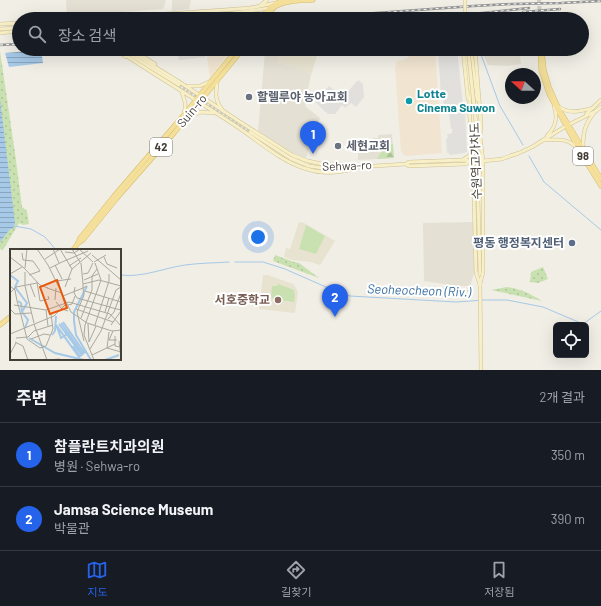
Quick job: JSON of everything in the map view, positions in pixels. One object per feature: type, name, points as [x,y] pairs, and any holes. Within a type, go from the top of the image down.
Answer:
[{"type":"main road","points":[[260,6],[267,0]]},
{"type":"main road","points":[[238,12],[275,4],[286,0]]},
{"type":"main road","points":[[195,12],[313,0]]},
{"type":"main road","points":[[465,0],[465,12]]},
{"type":"main road","points":[[268,12],[275,4]]},
{"type":"main road","points":[[0,24],[12,23]]},
{"type":"main road","points":[[0,29],[12,28]]},
{"type":"main road","points":[[0,33],[12,32]]},
{"type":"main road","points":[[125,56],[179,91],[190,94],[191,90]]},
{"type":"main road","points":[[127,56],[197,102],[240,128],[289,162],[302,168],[323,172],[343,171],[362,166]]},
{"type":"main road","points":[[132,56],[179,85]]},
{"type":"main road","points":[[137,56],[186,86],[200,86],[215,80],[216,96],[223,111]]},
{"type":"main road","points":[[142,56],[182,82],[191,90],[292,155],[322,164],[362,166]]},
{"type":"main road","name":"Suin-ro","points":[[215,80],[232,56]]},
{"type":"main road","name":"Suin-ro","points":[[74,249],[78,243],[83,240],[201,96],[237,56]]},
{"type":"main road","points":[[465,56],[472,151],[471,161],[473,170],[476,272],[480,285]]},
{"type":"main road","points":[[466,56],[470,94],[469,107]]},
{"type":"main road","name":"수원역고가차도","points":[[466,56],[476,124],[480,285]]},
{"type":"main road","points":[[472,56],[483,161],[483,272],[480,285],[481,370]]},
{"type":"main road","points":[[475,56],[480,137]]},
{"type":"main road","name":"98","points":[[541,56],[541,70],[545,86],[553,103],[601,186]]},
{"type":"main road","points":[[542,56],[544,70],[549,86],[567,125],[601,179]]},
{"type":"main road","points":[[182,92],[186,101],[184,118]]},
{"type":"main road","name":"Sehwa-ro","points":[[584,117],[601,100]]},
{"type":"main road","points":[[543,140],[553,130],[556,122],[556,111],[553,103]]},
{"type":"main road","points":[[558,106],[562,110],[571,112],[592,108]]},
{"type":"main road","name":"Sehwa-ro","points":[[250,132],[290,158],[309,166],[323,168],[406,164],[409,162],[463,160],[483,161],[519,153],[601,107]]},
{"type":"main road","points":[[583,149],[583,132],[589,119],[596,111]]},
{"type":"main road","points":[[184,118],[201,112],[219,115]]},
{"type":"main road","points":[[543,140],[564,140],[574,144],[582,154]]},
{"type":"main road","points":[[463,160],[470,155],[472,151]]},
{"type":"main road","points":[[471,161],[466,164],[473,170]]},
{"type":"main road","name":"Sehwa-ro","points":[[406,164],[409,166],[466,164]]},
{"type":"main road","points":[[0,325],[10,317]]},
{"type":"main road","points":[[0,329],[10,320]]},
{"type":"shaded area","points":[[66,0],[166,0],[163,9],[122,12],[67,12]]},
{"type":"shaded area","points":[[172,0],[191,0],[189,9],[172,11]]},
{"type":"shaded area","points":[[178,56],[205,56],[205,57],[179,60]]},
{"type":"shaded area","points":[[207,56],[226,56],[210,78]]},
{"type":"shaded area","points":[[265,56],[279,56],[278,62],[303,69],[311,75],[305,104],[306,107],[320,118],[306,158],[293,153],[258,131]]},
{"type":"shaded area","points":[[279,56],[317,56],[311,75],[303,69],[278,62]]},
{"type":"shaded area","points":[[409,56],[435,56],[442,153],[406,156],[401,151],[395,68],[397,61],[408,58]]},
{"type":"shaded area","points":[[438,56],[458,56],[463,105],[444,107],[443,97],[441,97]]},
{"type":"shaded area","points":[[484,56],[520,56],[521,64],[507,66],[488,65]]},
{"type":"shaded area","points":[[358,80],[363,84],[364,97],[356,107],[351,103],[345,108],[342,105],[335,114],[328,114],[315,102],[329,86],[343,97]]},
{"type":"shaded area","points":[[465,113],[467,152],[449,155],[449,153],[447,153],[446,138],[448,138],[447,134],[452,133],[452,129],[449,114]]},
{"type":"shaded area","points":[[392,134],[394,158],[358,160],[358,146],[374,145],[373,138],[378,138],[378,135]]},
{"type":"shaded area","points":[[299,222],[304,223],[335,241],[320,265],[284,257],[286,248],[290,249]]},
{"type":"shaded area","points":[[474,222],[475,271],[470,286],[457,286],[424,281],[423,223]]},
{"type":"shaded area","name":"서호중학교","points":[[263,275],[268,275],[293,284],[298,292],[295,313],[259,309]]},
{"type":"green space","points":[[0,51],[22,207],[27,211],[29,224],[23,225],[19,223],[3,250],[0,249]]},
{"type":"green space","points":[[390,144],[393,144],[394,158],[377,159],[383,149]]},
{"type":"green space","points":[[306,225],[325,236],[316,254],[299,249]]},
{"type":"green space","points":[[275,255],[299,263],[319,278],[273,261]]},
{"type":"green space","points":[[543,267],[548,279],[538,283],[530,282],[531,272]]},
{"type":"green space","points":[[278,284],[294,290],[294,302],[273,299],[271,296],[272,286],[277,286]]},
{"type":"green space","points":[[507,287],[525,292],[542,301],[491,290]]},
{"type":"green space","points":[[443,288],[472,290],[444,297],[429,296],[429,294],[442,295]]},
{"type":"water","points":[[12,52],[12,56],[42,56],[43,63],[9,67],[5,53]]},
{"type":"water","points":[[0,99],[15,223],[13,229],[10,229],[0,242]]},
{"type":"waterway","points":[[482,56],[500,106],[523,145]]},
{"type":"waterway","points":[[529,156],[544,182],[601,230]]},
{"type":"waterway","name":"Seoheocheon (Riv.)","points":[[14,226],[31,229],[45,237],[55,249]]},
{"type":"waterway","name":"Seoheocheon (Riv.)","points":[[121,275],[128,276],[145,274],[185,265],[229,262]]},
{"type":"waterway","name":"Seoheocheon (Riv.)","points":[[235,262],[263,262],[285,269],[350,296],[456,302],[507,300],[543,307],[583,324],[601,311]]},
{"type":"tunnel","points":[[539,0],[540,12]]},
{"type":"tunnel","points":[[179,85],[250,132]]},
{"type":"railway","points":[[390,12],[473,6],[601,1]]},
{"type":"railway","points":[[492,12],[529,8]]},
{"type":"railway","points":[[523,12],[560,9]]},
{"type":"railway","points":[[0,45],[12,44]]},
{"type":"place","name":"할렐루야 농아교회","points":[[249,97]]},
{"type":"place","name":"Lotte Cinema Suwon","points":[[409,101]]},
{"type":"place","name":"세현교회","points":[[338,146]]},
{"type":"place","name":"참플란트치과의원","points":[[313,154]]},
{"type":"place","name":"평동 행정복지센터","points":[[572,243]]},
{"type":"place","name":"서호중학교","points":[[278,300]]},
{"type":"place","name":"Jamsa Science Museum","points":[[335,317]]}]
